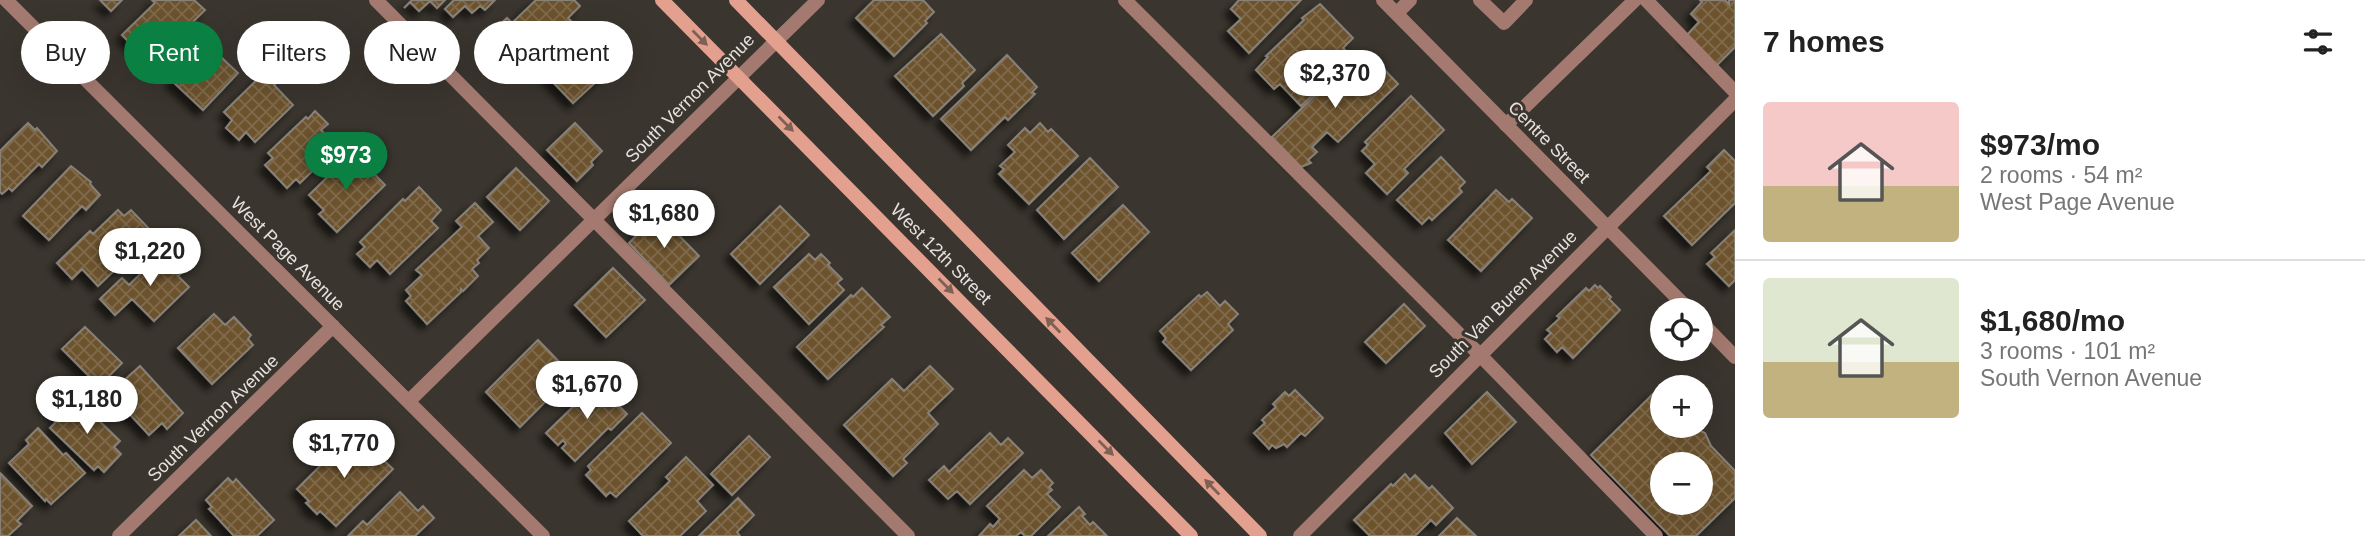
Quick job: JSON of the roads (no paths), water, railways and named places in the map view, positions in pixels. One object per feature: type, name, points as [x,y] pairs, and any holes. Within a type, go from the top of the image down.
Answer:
[{"type":"main road","name":"West 12th Street","points":[[662,0],[1191,536]]},
{"type":"main road","name":"West 12th Street","points":[[736,0],[1260,536]]},
{"type":"street","name":"West Page Avenue","points":[[6,0],[543,536]]},
{"type":"street","points":[[376,0],[908,536]]},
{"type":"street","name":"South Vernon Avenue","points":[[409,401],[818,0]]},
{"type":"street","points":[[1125,0],[1480,355],[1656,536]]},
{"type":"street","name":"Centre Street","points":[[1383,0],[1677,298]]},
{"type":"street","points":[[1396,13],[1410,0]]},
{"type":"street","points":[[1480,0],[1504,23],[1526,0]]},
{"type":"street","points":[[1506,125],[1635,0]]},
{"type":"street","points":[[1646,0],[1735,92]]},
{"type":"street","name":"South Van Buren Avenue","points":[[1300,536],[1735,100]]},
{"type":"street","name":"South Vernon Avenue","points":[[119,536],[333,326]]},
{"type":"street","points":[[1713,334],[1735,357]]}]
